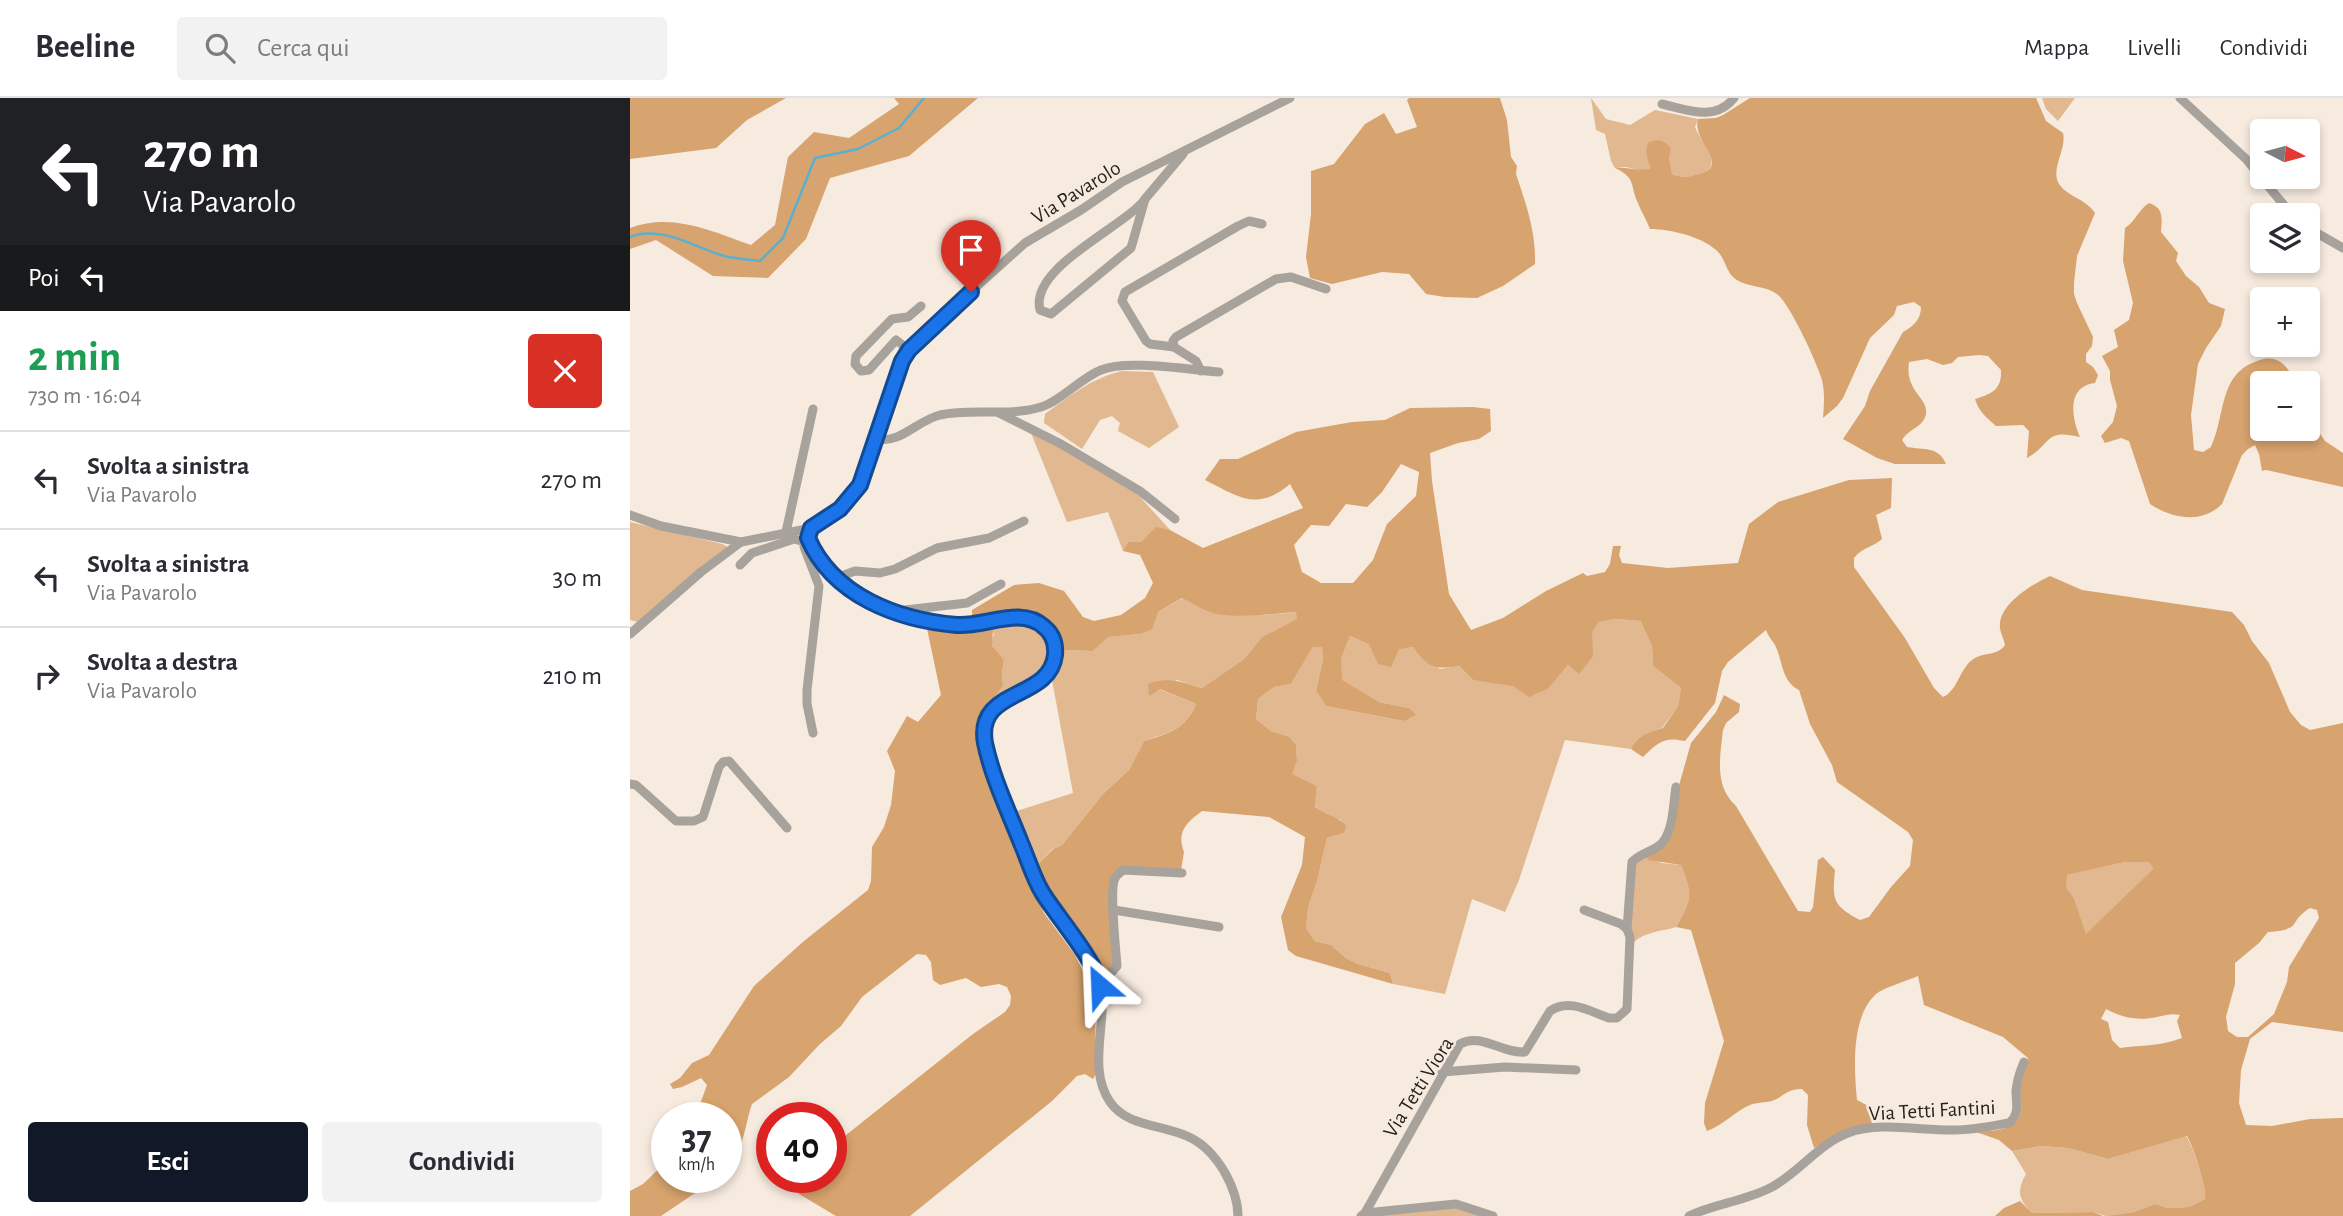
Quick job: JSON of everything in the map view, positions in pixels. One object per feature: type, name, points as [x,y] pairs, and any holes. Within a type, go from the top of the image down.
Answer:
[{"type":"street","name":"Via Pavarolo","points":[[808,536],[850,499],[866,472],[902,361],[909,350],[1025,243],[1122,182],[1290,98]]},
{"type":"street","points":[[1662,104],[1705,113],[1726,109],[1734,98]]},
{"type":"street","points":[[2180,98],[2246,159],[2282,203]]},
{"type":"street","points":[[1145,199],[1131,248],[1057,310],[1051,314],[1040,310],[1038,304],[1044,287],[1057,269],[1096,236],[1140,206],[1145,199],[1186,150]]},
{"type":"street","points":[[1200,371],[1196,361],[1174,347],[1146,341],[1125,309],[1122,301],[1125,292],[1238,226],[1249,221],[1262,224]]},
{"type":"street","points":[[2320,235],[2343,248]]},
{"type":"street","points":[[1174,347],[1173,341],[1176,337],[1276,279],[1291,277],[1326,289]]},
{"type":"street","points":[[909,350],[896,340],[869,370],[859,370],[855,363],[856,356],[892,319],[908,317],[921,306]]},
{"type":"street","points":[[876,439],[886,441],[896,438],[936,416],[965,411],[997,412],[1044,407],[1102,369],[1134,365],[1219,372]]},
{"type":"street","points":[[786,532],[813,409]]},
{"type":"street","points":[[997,412],[1061,444],[1140,491],[1175,519]]},
{"type":"street","points":[[630,515],[661,526],[741,542],[786,532],[808,536],[828,571],[842,585],[873,603],[908,616],[958,625],[1019,617],[1035,620],[1053,636],[1056,648],[1048,675],[1032,687],[1011,695],[993,708],[987,718],[985,740],[994,775],[1040,889],[1100,981],[1102,1001],[1099,1060],[1102,1083],[1110,1102],[1132,1120],[1191,1138],[1207,1150],[1228,1179],[1234,1192],[1238,1216]]},
{"type":"street","points":[[836,578],[855,571],[880,573],[895,569],[929,551],[960,542],[989,538],[1024,521]]},
{"type":"street","points":[[740,565],[752,553],[808,536]]},
{"type":"street","points":[[808,536],[804,547],[819,586],[807,690],[813,733]]},
{"type":"street","points":[[630,634],[701,572],[741,542]]},
{"type":"street","points":[[894,611],[967,603],[1001,584]]},
{"type":"street","points":[[630,784],[636,785],[677,821],[694,821],[703,817],[719,767],[723,762],[729,761],[787,828]]},
{"type":"street","points":[[1628,929],[1632,862],[1640,854],[1659,846],[1667,835],[1676,787]]},
{"type":"street","points":[[1100,986],[1116,966],[1114,880],[1123,870],[1182,873]]},
{"type":"street","points":[[1114,910],[1219,927]]},
{"type":"street","points":[[1584,910],[1628,929]]},
{"type":"street","name":"Via Tetti Viora","points":[[1363,1215],[1460,1044],[1468,1039],[1517,1053],[1525,1052],[1550,1011],[1565,1004],[1609,1018],[1617,1018],[1623,1014],[1629,1000],[1628,929]]},
{"type":"street","name":"Via Tetti Fantini","points":[[1689,1216],[1768,1189],[1786,1179],[1826,1146],[1848,1133],[1877,1129],[1956,1130],[2009,1123],[2017,1114],[2018,1082],[2024,1062]]},
{"type":"street","points":[[1442,1072],[1505,1067],[1576,1070]]},
{"type":"street","points":[[1363,1215],[1456,1204],[1493,1216]]},
{"type":"shaded area","points":[[630,98],[786,98],[747,120],[716,148],[630,159]]},
{"type":"shaded area","points":[[894,98],[978,98],[909,156],[830,178],[806,239],[768,278],[713,276],[656,240],[630,249],[630,228],[661,222],[691,225],[751,245],[775,225],[788,157],[814,132],[849,138],[899,104]]},
{"type":"shaded area","points":[[1500,98],[1507,120],[1511,157],[1517,166],[1516,174],[1532,229],[1535,264],[1503,286],[1477,298],[1426,294],[1409,274],[1382,272],[1332,284],[1310,278],[1306,257],[1311,214],[1311,171],[1334,164],[1365,124],[1384,113],[1396,134],[1417,127],[1407,100]]},
{"type":"shaded area","points":[[1591,98],[1606,119],[1630,125],[1655,110],[1698,119],[1695,127],[1710,153],[1711,165],[1700,174],[1686,177],[1672,174],[1669,157],[1643,171],[1626,167],[1615,168],[1605,134],[1596,130]]},
{"type":"shaded area","points":[[1750,98],[2036,98],[2046,121],[2063,133],[2063,146],[2056,172],[2059,184],[2095,213],[2077,256],[2074,283],[2077,303],[2093,337],[2092,346],[2086,354],[2086,362],[2098,375],[2095,383],[2086,385],[2076,396],[2073,412],[2080,437],[2054,436],[2027,458],[2029,431],[2023,425],[1996,426],[1977,404],[1975,399],[1994,390],[2001,377],[2001,370],[1988,356],[1979,355],[1958,357],[1952,363],[1943,365],[1927,359],[1909,362],[1911,382],[1925,406],[1926,416],[1902,440],[1907,447],[1939,454],[1946,464],[1895,464],[1877,458],[1843,439],[1865,406],[1870,391],[1903,332],[1918,319],[1921,307],[1914,302],[1897,306],[1894,315],[1870,338],[1843,398],[1823,418],[1822,380],[1802,334],[1782,300],[1772,291],[1738,281],[1713,247],[1677,232],[1650,229],[1629,178],[1615,168],[1650,168],[1646,151],[1648,143],[1658,140],[1671,148],[1669,157],[1672,174],[1689,176],[1708,170],[1712,165],[1711,158],[1697,127],[1698,119],[1716,118]]},
{"type":"shaded area","points":[[2042,98],[2075,98],[2058,121],[2046,109]]},
{"type":"shaded area","points":[[2149,203],[2160,211],[2161,232],[2178,253],[2176,261],[2209,303],[2225,309],[2221,326],[2198,364],[2191,415],[2194,450],[2203,452],[2211,447],[2226,394],[2238,373],[2264,359],[2275,360],[2289,371],[2250,371],[2250,441],[2320,441],[2320,434],[2325,441],[2343,453],[2343,487],[2262,471],[2255,445],[2242,455],[2222,504],[2205,515],[2176,516],[2150,504],[2129,441],[2121,438],[2105,443],[2101,436],[2113,422],[2117,406],[2110,371],[2102,356],[2118,347],[2114,330],[2129,320],[2133,303],[2123,261],[2125,228]]},
{"type":"shaded area","points":[[1122,371],[1153,372],[1179,427],[1149,448],[1118,431],[1120,423],[1112,416],[1100,420],[1082,449],[1044,423],[1045,414],[1072,394],[1100,378]]},
{"type":"shaded area","points":[[1410,408],[1490,409],[1491,431],[1479,439],[1430,453],[1449,594],[1471,630],[1503,618],[1546,591],[1583,573],[1587,576],[1605,572],[1610,564],[1613,546],[1621,546],[1619,555],[1622,563],[1668,568],[1738,563],[1749,524],[1778,502],[1849,480],[1892,478],[1891,508],[1876,515],[1882,539],[1854,558],[1854,567],[1905,638],[1934,688],[1943,697],[1952,690],[1970,662],[1979,656],[1998,651],[2005,645],[2000,627],[2006,609],[2027,589],[2050,576],[2082,590],[2232,612],[2269,663],[2290,712],[2301,725],[2310,730],[2343,723],[2343,1032],[2272,1022],[2250,1039],[2241,1070],[2239,1103],[2246,1125],[2272,1126],[2310,1119],[2343,1118],[2343,1216],[2106,1216],[2134,1212],[2155,1204],[2168,1208],[2189,1207],[2205,1199],[2199,1167],[2187,1136],[2108,1159],[2068,1148],[2041,1146],[2012,1151],[1999,1140],[1976,1132],[1998,1130],[2016,1122],[2021,1109],[2020,1092],[2028,1058],[2003,1037],[1924,1005],[1918,976],[1877,993],[1861,1018],[1855,1060],[1857,1100],[1870,1107],[1872,1126],[1847,1129],[1814,1148],[1807,1125],[1808,1095],[1802,1089],[1797,1089],[1772,1101],[1750,1105],[1707,1131],[1704,1123],[1705,1103],[1724,1041],[1691,930],[1676,927],[1689,897],[1688,884],[1681,865],[1648,860],[1646,854],[1661,849],[1691,743],[1716,712],[1724,695],[1740,704],[1739,712],[1726,723],[1723,730],[1720,771],[1724,789],[1798,911],[1810,912],[1813,907],[1818,860],[1823,857],[1835,870],[1836,901],[1860,920],[1869,917],[1910,866],[1913,840],[1908,832],[1837,782],[1832,765],[1810,724],[1799,690],[1786,676],[1775,645],[1766,630],[1728,662],[1722,671],[1715,703],[1685,741],[1666,740],[1643,757],[1631,749],[1644,735],[1663,728],[1678,706],[1681,688],[1653,666],[1652,646],[1641,621],[1615,619],[1599,622],[1592,632],[1593,656],[1579,674],[1568,665],[1549,688],[1529,697],[1513,686],[1473,680],[1459,666],[1432,666],[1413,647],[1399,649],[1391,667],[1378,664],[1369,644],[1350,636],[1341,659],[1342,680],[1379,702],[1409,708],[1416,715],[1404,721],[1326,706],[1316,691],[1323,659],[1322,647],[1313,647],[1291,684],[1274,687],[1258,699],[1256,719],[1271,731],[1290,737],[1296,745],[1297,761],[1292,774],[1317,786],[1315,806],[1346,826],[1344,833],[1327,838],[1308,908],[1306,928],[1315,941],[1331,945],[1346,958],[1390,973],[1393,984],[1296,956],[1288,950],[1281,917],[1302,865],[1305,837],[1269,817],[1202,811],[1182,833],[1184,852],[1181,870],[1115,873],[1114,965],[1103,979],[1044,889],[1035,867],[1053,849],[1062,845],[1103,794],[1129,770],[1144,741],[1175,729],[1192,712],[1196,704],[1160,689],[1149,696],[1148,684],[1169,680],[1202,688],[1244,659],[1262,637],[1297,619],[1296,612],[1223,615],[1202,609],[1182,598],[1158,612],[1152,629],[1140,634],[1108,637],[1093,651],[1064,650],[1047,624],[1037,618],[1015,614],[972,620],[972,610],[1014,585],[1039,583],[1064,591],[1083,617],[1094,621],[1121,615],[1145,598],[1153,583],[1140,555],[1123,551],[1128,542],[1141,542],[1156,527],[1170,530],[1203,548],[1303,508],[1290,484],[1268,498],[1258,500],[1238,496],[1205,480],[1220,459],[1238,459],[1296,432],[1352,422],[1385,420]],"holes":[[[1401,464],[1419,472],[1416,496],[1387,524],[1373,560],[1353,583],[1321,583],[1302,572],[1294,545],[1311,525],[1329,526],[1346,504],[1367,507],[1382,492]],[[2125,862],[2149,862],[2153,869],[2086,934],[2074,898],[2066,888],[2067,875]],[[2310,908],[2317,910],[2319,918],[2289,967],[2287,982],[2274,1014],[2248,1037],[2237,1037],[2228,1031],[2226,1017],[2235,984],[2235,963],[2268,932],[2291,927]],[[2106,1009],[2137,1019],[2180,1015],[2177,1021],[2182,1038],[2159,1044],[2120,1048],[2112,1040],[2108,1022],[2101,1019]]]},
{"type":"shaded area","points":[[1031,433],[1061,446],[1132,488],[1170,530],[1156,528],[1141,542],[1128,542],[1123,551],[1108,512],[1067,522]]},
{"type":"shaded area","points":[[630,522],[728,547],[638,622],[630,620]]},
{"type":"shaded area","points":[[1183,598],[1211,612],[1248,615],[1296,612],[1298,619],[1262,637],[1244,659],[1202,688],[1177,680],[1159,689],[1196,704],[1192,713],[1175,729],[1144,741],[1129,770],[1103,794],[1062,845],[1052,849],[1035,867],[1014,812],[1073,793],[1052,680],[1061,667],[1064,650],[1093,651],[1107,637],[1140,634],[1158,612]]},
{"type":"shaded area","points":[[1018,619],[1039,626],[1049,637],[1051,653],[1046,673],[990,709],[987,707],[1003,686],[1004,660],[993,649],[994,634],[989,628],[976,633],[972,628]]},
{"type":"shaded area","points":[[1615,619],[1642,621],[1652,646],[1653,666],[1681,688],[1678,706],[1662,728],[1644,735],[1631,749],[1565,740],[1519,880],[1505,912],[1472,899],[1445,994],[1393,984],[1390,973],[1358,964],[1331,945],[1315,941],[1306,928],[1308,908],[1327,838],[1344,833],[1341,820],[1323,814],[1315,805],[1317,786],[1291,774],[1297,761],[1296,745],[1290,737],[1271,731],[1256,719],[1258,699],[1274,687],[1291,684],[1313,647],[1322,646],[1323,659],[1316,691],[1326,706],[1404,721],[1409,708],[1379,702],[1341,680],[1341,659],[1350,636],[1381,646],[1413,647],[1440,669],[1459,666],[1473,680],[1549,688],[1568,665],[1579,673],[1592,656],[1592,631],[1599,622]]},
{"type":"shaded area","points":[[926,624],[951,629],[972,628],[977,633],[993,629],[992,646],[1004,660],[1003,686],[979,723],[978,739],[982,758],[998,807],[1044,913],[1075,955],[1095,996],[1096,1074],[1093,1079],[1085,1074],[1077,1076],[1052,1101],[910,1216],[836,1216],[799,1193],[847,1193],[847,1134],[973,1034],[1005,1012],[1010,1005],[1011,996],[1007,987],[999,984],[981,987],[966,978],[940,985],[933,980],[931,962],[926,955],[917,954],[862,997],[841,1026],[789,1077],[752,1104],[742,1138],[742,1102],[701,1102],[707,1085],[701,1078],[673,1089],[670,1084],[680,1078],[692,1063],[709,1055],[754,986],[804,941],[868,890],[871,881],[872,847],[884,827],[891,805],[895,771],[887,751],[907,716],[918,722],[941,695]]},
{"type":"shaded area","points":[[1646,854],[1661,863],[1681,865],[1688,884],[1689,897],[1676,927],[1648,934],[1634,942],[1630,930],[1634,864]]},
{"type":"shaded area","points":[[2125,862],[2149,862],[2153,869],[2086,935],[2074,898],[2065,888],[2066,875]]},
{"type":"shaded area","points":[[2186,1136],[2199,1167],[2205,1194],[2205,1199],[2189,1207],[2168,1208],[2155,1204],[2134,1212],[2106,1216],[2093,1212],[2032,1213],[2020,1195],[2026,1174],[2012,1151],[2041,1146],[2068,1148],[2108,1159]]},
{"type":"shaded area","points":[[651,1176],[651,1193],[695,1193],[661,1216],[630,1216],[630,1191]]},
{"type":"shaded area","points":[[2020,1201],[2032,1213],[2093,1212],[2103,1216],[1995,1216],[2004,1208]]},
{"type":"shaded area","points":[[1440,1205],[1491,1216],[1362,1216]]},
{"type":"waterway","points":[[630,237],[653,233],[665,235],[726,256],[760,261],[783,238],[815,158],[858,149],[899,128],[924,98]]},
{"type":"route","points":[[971,292],[909,350],[902,361],[860,485],[840,509],[811,528],[808,538],[828,571],[842,585],[873,603],[908,616],[958,625],[1019,617],[1035,620],[1053,636],[1056,648],[1048,675],[993,708],[987,718],[985,740],[994,775],[1040,889],[1091,964],[1100,986]]}]
